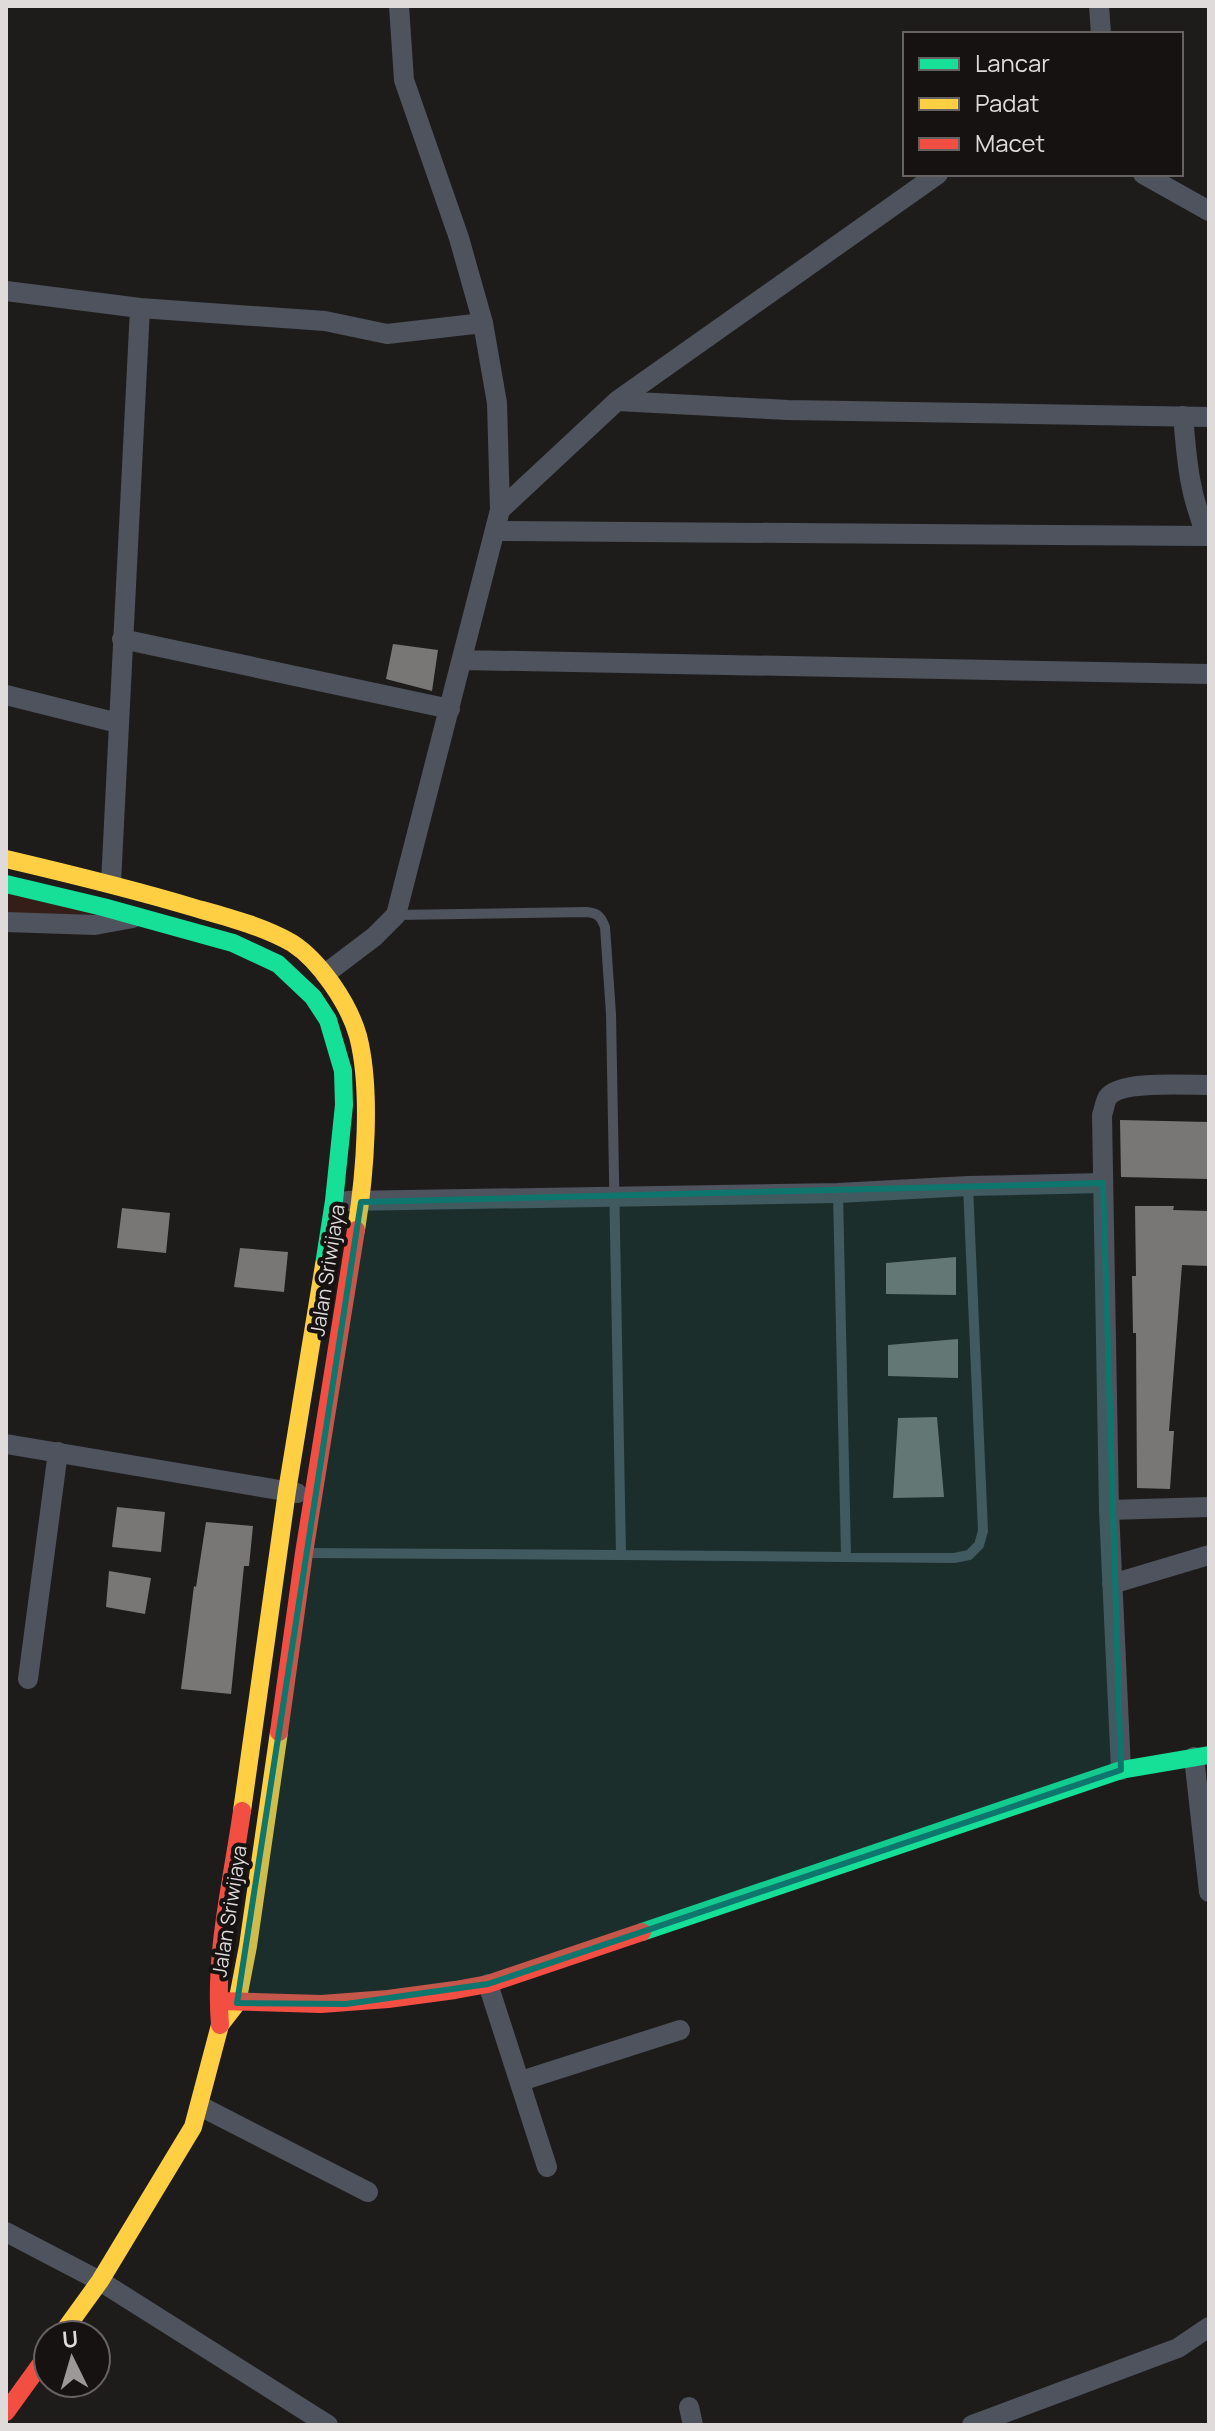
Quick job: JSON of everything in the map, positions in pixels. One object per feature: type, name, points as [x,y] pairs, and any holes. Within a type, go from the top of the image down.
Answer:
[{"type":"main road","name":"Jalan Sriwijaya","points":[[6,859],[111,883],[249,924],[293,944],[325,974],[348,1010],[358,1037],[366,1107],[361,1202],[304,1553],[248,1946],[220,2025],[200,2106]]},
{"type":"main road","name":"Jalan Sriwijaya","points":[[6,884],[139,917],[254,951],[278,964],[313,997],[328,1020],[343,1071],[344,1105],[334,1201],[287,1491],[223,1943],[228,2002]]},
{"type":"main road","points":[[254,1734],[278,1737]]},
{"type":"main road","points":[[228,2002],[292,2006],[346,2004],[405,1999],[488,1984],[1121,1770],[1201,1756]]},
{"type":"main road","points":[[73,2319],[100,2281],[180,2151],[200,2106]]},
{"type":"main road","points":[[9,2404],[32,2375]]},
{"type":"street","points":[[325,974],[374,937],[396,915],[500,510],[497,403],[483,323],[459,238],[404,80],[399,6]]},
{"type":"street","points":[[1099,6],[1101,32]]},
{"type":"street","points":[[500,510],[617,401],[935,176]]},
{"type":"street","points":[[1147,176],[1209,211]]},
{"type":"street","points":[[6,291],[140,308],[325,321],[387,334],[483,323]]},
{"type":"street","points":[[111,883],[140,308]]},
{"type":"street","points":[[617,401],[788,410],[1209,417]]},
{"type":"street","points":[[495,531],[1208,536],[1194,506],[1183,416]]},
{"type":"street","points":[[122,639],[450,709]]},
{"type":"street","points":[[462,660],[1209,674]]},
{"type":"street","points":[[6,695],[118,723]]},
{"type":"street","points":[[6,922],[95,925],[139,917]]},
{"type":"street","points":[[1121,1770],[1109,1510],[1102,1115],[1109,1096],[1117,1090],[1152,1085],[1209,1085]]},
{"type":"street","points":[[334,1201],[838,1193],[1103,1183]]},
{"type":"street","points":[[6,1444],[313,1496]]},
{"type":"street","points":[[28,1679],[58,1452]]},
{"type":"street","points":[[1109,1510],[1209,1507]]},
{"type":"street","points":[[1112,1584],[1209,1555]]},
{"type":"street","points":[[1201,1756],[1209,1892]]},
{"type":"street","points":[[488,1984],[547,2167]]},
{"type":"street","points":[[521,2081],[680,2030]]},
{"type":"street","points":[[200,2106],[368,2192]]},
{"type":"street","points":[[6,2232],[100,2281],[328,2425]]},
{"type":"street","points":[[972,2425],[1178,2348],[1209,2327]]},
{"type":"lane","points":[[396,915],[587,912],[602,918],[608,946],[611,1014],[621,1555]]},
{"type":"lane","points":[[304,1553],[954,1558],[969,1555],[979,1545],[983,1531],[968,1186]]},
{"type":"lane","points":[[838,1193],[846,1556]]},
{"type":"highlighted area","points":[[1103,1183],[1121,1770],[488,1984],[346,2004],[237,2003],[361,1202]]},
{"type":"shaded area","points":[[6,885],[134,917],[6,921]]},
{"type":"building","points":[[393,644],[438,650],[432,691],[386,679]]},
{"type":"building","points":[[1120,1120],[1209,1122],[1207,1179],[1121,1177]]},
{"type":"building","points":[[1135,1206],[1174,1206],[1173,1210],[1209,1211],[1209,1266],[1182,1265],[1169,1431],[1174,1431],[1170,1489],[1137,1488],[1136,1333],[1133,1333],[1132,1276],[1136,1276]]},
{"type":"building","points":[[122,1208],[170,1213],[166,1253],[117,1248]]},
{"type":"building","points":[[240,1248],[288,1252],[284,1292],[234,1287]]},
{"type":"building","points":[[956,1257],[956,1295],[886,1294],[886,1263]]},
{"type":"building","points":[[958,1339],[958,1378],[888,1376],[888,1345]]},
{"type":"building","points":[[937,1417],[944,1497],[893,1498],[898,1418]]},
{"type":"building","points":[[117,1507],[165,1512],[161,1552],[112,1547]]},
{"type":"building","points":[[206,1522],[253,1526],[249,1566],[244,1566],[231,1694],[181,1689]]},
{"type":"building","points":[[109,1571],[151,1578],[145,1614],[106,1607]]},
{"type":"traffic: fast","points":[[6,884],[233,943],[278,964],[313,997],[328,1020],[343,1071],[344,1105],[324,1265]]},
{"type":"traffic: fast","points":[[642,1932],[1121,1770],[1209,1755]]},
{"type":"traffic: slow","points":[[6,859],[244,922],[292,943],[313,961],[348,1010],[362,1058],[366,1133],[356,1230]]},
{"type":"traffic: slow","points":[[242,1811],[287,1491],[324,1265]]},
{"type":"traffic: slow","points":[[73,2319],[100,2281],[193,2127],[220,2025],[237,2003],[279,1732]]},
{"type":"traffic: jam","points":[[279,1732],[304,1553],[356,1230]]},
{"type":"traffic: jam","points":[[220,2025],[222,1945],[242,1811]]},
{"type":"traffic: jam","points":[[220,2001],[321,2004],[455,1990],[488,1984],[642,1932]]},
{"type":"traffic: jam","points":[[6,2412],[32,2376]]}]
